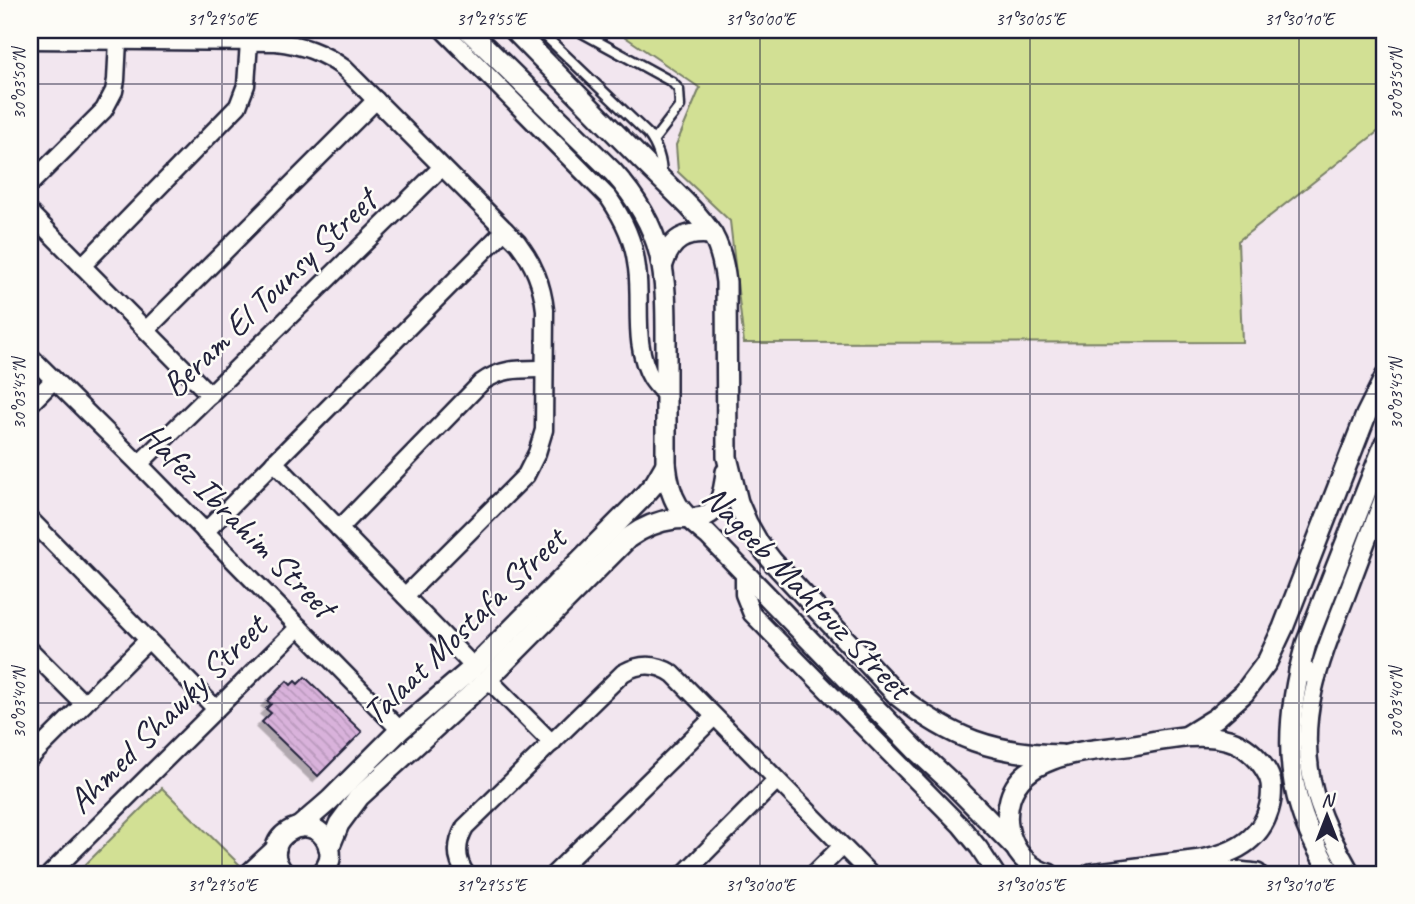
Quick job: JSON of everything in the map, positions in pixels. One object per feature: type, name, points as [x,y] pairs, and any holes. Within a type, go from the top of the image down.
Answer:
[{"type":"street","points":[[443,30],[610,198],[633,243],[638,268],[643,358],[652,379],[666,396]]},
{"type":"street","name":"Nageeb Mahfouz Street","points":[[468,30],[613,172],[628,188],[650,224],[663,264],[666,297],[666,464],[671,494],[678,507],[1014,846],[1032,870]]},
{"type":"street","name":"Nageeb Mahfouz Street","points":[[514,30],[712,234],[726,282],[727,457],[738,502],[759,544],[898,696],[921,715],[974,742],[1031,755],[1061,755]]},
{"type":"street","points":[[30,40],[118,40],[169,35],[294,44],[312,49],[344,68],[518,243],[529,258],[543,292],[545,310],[544,429],[537,453],[526,475],[405,596]]},
{"type":"street","points":[[30,184],[104,110],[117,80],[118,40]]},
{"type":"street","points":[[82,266],[238,106],[246,85],[249,42]]},
{"type":"street","points":[[146,330],[376,100]]},
{"type":"street","name":"Beram El Tounsy Street","points":[[139,464],[442,167]]},
{"type":"street","points":[[30,214],[210,395]]},
{"type":"street","points":[[205,531],[505,230]]},
{"type":"street","points":[[663,264],[667,252],[675,242],[698,233],[712,234]]},
{"type":"street","name":"Hafez Ibrahim Street","points":[[30,356],[400,730]]},
{"type":"street","points":[[339,529],[481,383],[510,369],[544,369]]},
{"type":"street","points":[[1184,738],[1216,718],[1244,693],[1267,662],[1283,628],[1366,415],[1385,377]]},
{"type":"street","points":[[30,404],[54,380]]},
{"type":"street","points":[[1344,873],[1311,780],[1307,737],[1311,698],[1307,644],[1385,443]]},
{"type":"street","name":"Talaat Mostafa Street","points":[[276,849],[284,834],[299,827],[330,800],[400,730],[481,673],[628,538],[661,521],[705,516],[712,512],[719,505],[724,488],[727,457]]},
{"type":"street","points":[[274,462],[552,743]]},
{"type":"street","name":"Talaat Mostafa Street","points":[[321,874],[330,860],[330,850],[339,824],[359,797],[481,673],[641,499],[666,464]]},
{"type":"street","points":[[1344,873],[1304,820],[1294,775],[1292,715],[1307,672],[1385,493]]},
{"type":"street","points":[[30,519],[216,709]]},
{"type":"street","points":[[744,573],[744,594],[752,614],[961,826],[996,874]]},
{"type":"street","name":"Ahmed Shawky Street","points":[[53,873],[299,627]]},
{"type":"street","points":[[30,758],[148,640]]},
{"type":"street","points":[[30,650],[84,704]]},
{"type":"street","points":[[466,874],[458,858],[457,847],[465,827],[623,673],[642,665],[664,668],[673,674],[870,874]]},
{"type":"street","points":[[554,874],[714,717]]},
{"type":"street","points":[[1014,846],[1007,821],[1011,794],[1020,779],[1034,767],[1061,755],[1184,738],[1211,737],[1239,743],[1262,764],[1271,777],[1269,811],[1256,835],[1234,851],[1190,865],[1091,874]]},
{"type":"street","points":[[1271,777],[1294,775]]},
{"type":"street","points":[[684,874],[778,780]]},
{"type":"street","points":[[299,827],[321,834],[339,874]]},
{"type":"street","points":[[814,874],[842,846]]},
{"type":"street","points":[[249,874],[276,849]]},
{"type":"street","points":[[276,849],[279,869],[285,874]]},
{"type":"street","points":[[1190,865],[1225,872],[1257,874]]},
{"type":"street","points":[[1032,870],[1049,874]]},
{"type":"lane","points":[[539,30],[648,134],[659,153],[662,180]]},
{"type":"lane","points":[[577,30],[673,82],[679,90],[680,106],[653,141]]},
{"type":"green space","points":[[615,30],[1385,30],[1385,126],[1238,241],[1242,342],[744,343],[730,221],[678,172],[676,145],[700,88]]},
{"type":"green space","points":[[162,788],[245,870],[241,874],[199,874],[186,869],[167,874],[149,874],[146,871],[136,874],[132,870],[128,874],[76,874]]},
{"type":"building","points":[[305,677],[362,732],[318,776],[262,722],[271,713],[266,709],[271,704],[267,701],[287,681],[291,685],[295,681],[298,684]]}]
